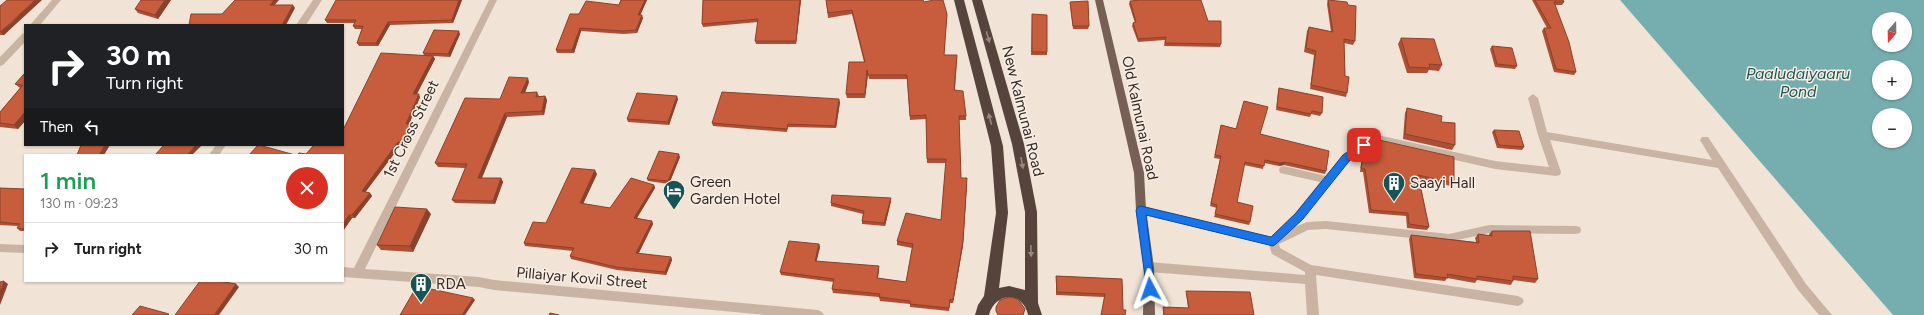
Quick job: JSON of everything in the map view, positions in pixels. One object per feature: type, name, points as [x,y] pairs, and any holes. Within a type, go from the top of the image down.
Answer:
[{"type":"highway","points":[[959,0],[997,146],[1002,213],[992,296]]},
{"type":"highway","name":"New Kalmunai Road","points":[[977,0],[1018,144],[1031,212],[1033,309]]},
{"type":"highway","points":[[982,315],[982,308],[992,296],[998,293],[1013,292],[1021,294],[1033,309]]},
{"type":"main road","name":"Old Kalmunai Road","points":[[1099,0],[1139,173],[1141,210],[1149,267],[1150,315]]},
{"type":"street","points":[[36,24],[57,0]]},
{"type":"street","points":[[302,24],[318,0]]},
{"type":"street","name":"1st Cross Street","points":[[358,272],[493,0]]},
{"type":"street","points":[[0,63],[24,37]]},
{"type":"street","points":[[1273,242],[1299,216],[1346,158],[1373,138],[1495,165],[1556,172],[1543,135],[1533,98]]},
{"type":"street","points":[[1543,135],[1721,165]]},
{"type":"street","points":[[1705,140],[1802,287],[1826,315]]},
{"type":"street","points":[[1284,170],[1328,180]]},
{"type":"street","points":[[1141,210],[1273,242],[1307,226],[1326,225],[1448,238],[1489,229],[1576,230]]},
{"type":"street","points":[[1273,242],[1276,251],[1310,274]]},
{"type":"street","points":[[0,248],[24,249]]},
{"type":"street","points":[[1149,267],[1258,278],[1310,274],[1518,301]]},
{"type":"street","name":"Pillaiyar Kovil Street","points":[[344,272],[479,282],[494,285],[818,315]]},
{"type":"street","points":[[1310,274],[1313,315]]},
{"type":"water","name":"Paaludaiyaaru Pond","points":[[1620,0],[1924,0],[1924,315],[1893,315]]},
{"type":"building","points":[[7,0],[35,0],[0,32],[0,6]]},
{"type":"building","points":[[141,0],[165,0],[155,15],[135,9]]},
{"type":"building","points":[[235,0],[274,0],[270,5],[293,5],[283,24],[189,24],[191,14],[222,14]]},
{"type":"building","points":[[336,0],[459,0],[452,20],[388,22],[376,43],[357,43],[363,26],[353,26],[356,20],[325,20]]},
{"type":"building","points":[[621,0],[645,0],[638,15],[642,15],[636,30],[622,31],[580,28],[572,50],[556,50],[570,14],[579,14],[586,1],[619,5]]},
{"type":"building","points":[[703,0],[800,0],[796,41],[755,41],[758,19],[702,24]]},
{"type":"building","points":[[826,0],[923,0],[924,2],[943,0],[947,14],[944,55],[957,55],[954,90],[963,91],[966,116],[959,116],[961,178],[967,178],[963,241],[953,300],[950,299],[949,308],[910,304],[910,301],[879,297],[880,294],[832,289],[834,279],[780,272],[789,241],[819,244],[815,261],[879,266],[877,278],[906,282],[913,244],[897,241],[906,213],[941,220],[946,159],[927,159],[926,115],[910,116],[907,75],[868,75],[867,70],[865,94],[846,94],[849,62],[865,62],[852,10],[828,13]]},
{"type":"building","points":[[1201,0],[1208,21],[1221,21],[1221,44],[1165,43],[1166,37],[1138,39],[1133,23],[1136,22],[1130,1]]},
{"type":"building","points":[[1328,0],[1347,2],[1348,5],[1356,6],[1355,41],[1344,39],[1345,76],[1349,77],[1347,93],[1311,85],[1316,51],[1306,48],[1309,27],[1333,32]]},
{"type":"building","points":[[1535,0],[1563,0],[1564,2],[1554,2],[1569,42],[1576,72],[1556,69],[1544,28],[1551,28]]},
{"type":"building","points":[[1088,1],[1089,26],[1073,26],[1070,2]]},
{"type":"building","points":[[1032,14],[1047,15],[1047,52],[1032,52]]},
{"type":"building","points":[[434,30],[459,31],[448,54],[423,53]]},
{"type":"building","points":[[1401,38],[1434,39],[1442,65],[1429,64],[1430,68],[1409,67]]},
{"type":"building","points":[[1492,46],[1512,48],[1517,66],[1497,64]]},
{"type":"building","points":[[381,53],[433,56],[413,94],[419,94],[406,124],[412,124],[404,143],[398,142],[362,191],[370,193],[352,215],[349,215],[344,222],[344,154],[306,154],[313,146],[344,146],[344,128]]},
{"type":"building","points":[[24,74],[24,113],[14,125],[0,123],[0,112],[23,85],[15,84]]},
{"type":"building","points":[[509,77],[528,78],[521,93],[537,92],[536,97],[545,96],[542,111],[505,113],[478,178],[501,178],[493,201],[452,200],[467,164],[435,163],[465,98],[500,99]]},
{"type":"building","points":[[1279,88],[1323,97],[1322,113],[1312,111],[1311,114],[1277,107]]},
{"type":"building","points":[[722,92],[839,99],[835,126],[788,124],[787,129],[712,123]]},
{"type":"building","points":[[637,93],[677,96],[668,122],[627,119]]},
{"type":"building","points":[[1244,101],[1268,107],[1260,134],[1329,151],[1326,171],[1285,162],[1280,163],[1265,160],[1264,166],[1245,162],[1237,202],[1253,206],[1250,222],[1215,214],[1217,205],[1211,203],[1221,156],[1215,155],[1221,125],[1236,129]]},
{"type":"building","points":[[1407,108],[1442,116],[1441,122],[1455,123],[1455,145],[1405,134]]},
{"type":"building","points":[[1494,130],[1519,131],[1524,147],[1499,145]]},
{"type":"building","points":[[1379,140],[1454,157],[1454,183],[1418,175],[1429,227],[1409,224],[1408,213],[1371,210],[1365,169],[1361,168],[1364,151]]},
{"type":"building","points":[[81,146],[104,146],[100,154],[77,154]]},
{"type":"building","points":[[163,146],[195,146],[188,154],[156,154]]},
{"type":"building","points":[[257,146],[263,146],[291,154],[250,154]]},
{"type":"building","points":[[659,151],[679,154],[668,181],[647,179]]},
{"type":"building","points":[[572,168],[595,170],[580,203],[610,208],[631,178],[654,185],[634,218],[652,221],[636,253],[671,257],[665,272],[616,267],[570,256],[574,248],[524,243],[533,222],[546,223]]},
{"type":"building","points":[[0,188],[24,189],[24,229],[17,228],[20,224],[0,222]]},
{"type":"building","points":[[832,195],[891,198],[884,223],[862,221],[864,211],[831,203]]},
{"type":"building","points":[[395,207],[427,209],[410,246],[377,245]]},
{"type":"building","points":[[1492,231],[1530,231],[1538,279],[1513,276],[1513,281],[1477,276],[1477,279],[1447,274],[1448,278],[1416,274],[1411,235],[1479,243],[1478,234],[1492,236]]},
{"type":"building","points":[[1056,276],[1122,279],[1123,310],[1126,310],[1125,315],[1101,315],[1105,294],[1057,292]]},
{"type":"building","points":[[4,281],[0,293],[0,282]]},
{"type":"building","points":[[199,282],[225,282],[236,284],[214,315],[175,315]]},
{"type":"building","points":[[417,286],[473,298],[462,315],[400,315]]},
{"type":"building","points":[[1186,291],[1250,292],[1254,315],[1164,315],[1163,307],[1189,308]]},
{"type":"building","points":[[1009,297],[1018,299],[1025,309],[1023,315],[998,315],[996,307],[1000,300]]},
{"type":"building","points":[[140,306],[169,314],[132,315]]},
{"type":"place","name":"Saayi Hall","points":[[1394,202]]},
{"type":"place","name":"Green Garden Hotel","points":[[674,210]]},
{"type":"place","name":"RDA","points":[[421,304]]},
{"type":"route","points":[[1150,289],[1149,267],[1141,210],[1273,242],[1299,216],[1346,158],[1364,145]]}]
